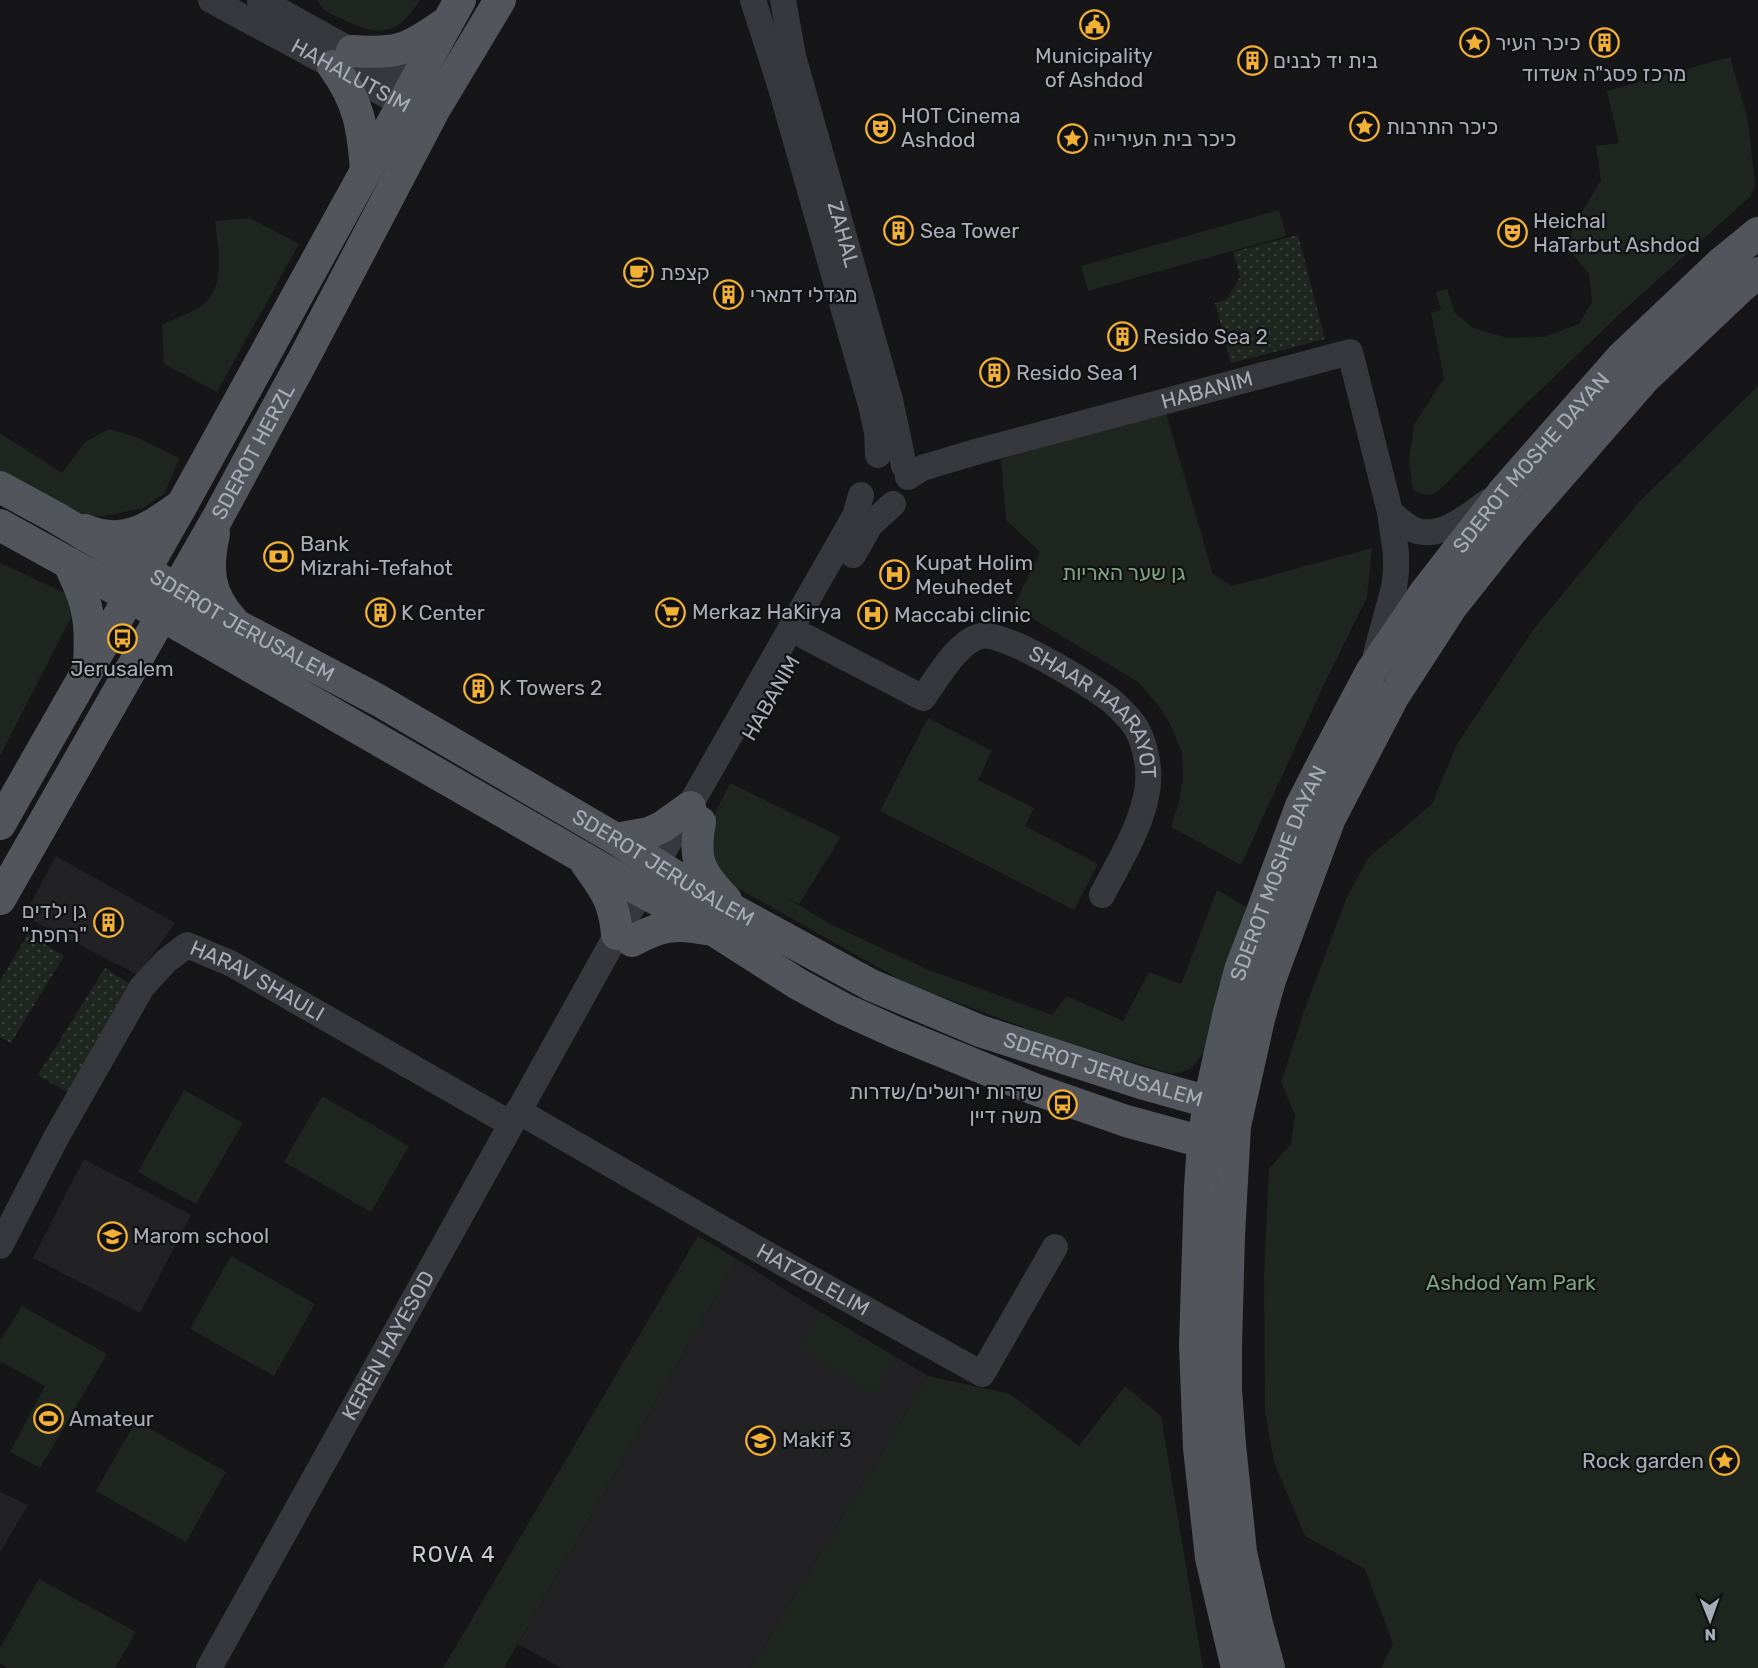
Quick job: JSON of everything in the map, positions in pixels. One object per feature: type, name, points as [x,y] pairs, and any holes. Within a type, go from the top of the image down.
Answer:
[{"type":"main road","name":"SDEROT HERZL","points":[[0,899],[218,517],[435,110],[500,0]]},
{"type":"main road","points":[[366,171],[364,145],[356,106],[345,83],[342,59],[405,48],[419,41],[454,11]]},
{"type":"main road","name":"SDEROT HERZL","points":[[0,824],[182,505],[454,11]]},
{"type":"main road","name":"SDEROT MOSHE DAYAN","points":[[1237,1668],[1210,1558],[1199,1448],[1195,1345],[1203,1142],[1209,1102],[1240,970],[1301,806],[1371,672],[1426,591],[1504,491],[1622,357],[1720,264],[1758,233]]},
{"type":"main road","name":"SDEROT MOSHE DAYAN","points":[[1269,1668],[1241,1552],[1235,1507],[1226,1390],[1229,1236],[1236,1126],[1267,990],[1330,819],[1393,697],[1452,606],[1514,528],[1644,379],[1758,273]]},
{"type":"main road","name":"SDEROT JERUSALEM","points":[[0,487],[55,517],[137,584],[583,857],[656,882],[727,922],[980,1031],[1141,1083],[1209,1102],[1236,1126],[1203,1142],[1126,1121],[1034,1089],[897,1033],[844,1009],[798,984],[727,922]]},
{"type":"main road","points":[[55,517],[95,534],[116,537],[133,534],[152,526],[182,505]]},
{"type":"main road","points":[[218,517],[209,553],[210,581],[227,615],[238,626]]},
{"type":"main road","name":"SDEROT JERUSALEM","points":[[0,525],[69,563],[137,584]]},
{"type":"main road","points":[[69,563],[88,614],[91,640],[89,669]]},
{"type":"main road","name":"SDEROT JERUSALEM","points":[[169,603],[238,626],[378,700],[616,839],[656,882]]},
{"type":"main road","points":[[583,857],[609,898],[625,938],[663,927],[727,922],[711,885],[701,869],[697,855],[695,814],[649,833],[616,839]]},
{"type":"main road","points":[[1141,1083],[1166,1086],[1184,1082],[1196,1075],[1225,1030]]},
{"type":"main road","points":[[1126,1121],[1182,1154],[1200,1187]]},
{"type":"street","name":"HAHALUTSIM","points":[[211,0],[342,59],[408,94],[426,95],[435,110]]},
{"type":"street","name":"HAHALUTSIM","points":[[260,0],[342,59]]},
{"type":"street","name":"ZAHAL","points":[[753,0],[781,88],[871,405],[877,432],[864,472]]},
{"type":"street","name":"ZAHAL","points":[[783,0],[793,56],[890,400],[906,472]]},
{"type":"street","name":"HABANIM","points":[[906,472],[1350,352],[1390,512],[1396,553],[1396,571],[1389,609],[1371,672]]},
{"type":"street","points":[[893,457],[906,472],[908,483],[903,495],[893,504],[879,506],[865,500],[864,472],[893,457]]},
{"type":"street","name":"HABANIM","points":[[656,882],[855,516],[864,472]]},
{"type":"street","points":[[1390,512],[1416,531],[1433,531],[1456,524],[1504,491]]},
{"type":"street","name":"HABANIM","points":[[695,814],[806,637],[870,525],[893,504]]},
{"type":"street","name":"SHAAR HAARAYOT","points":[[806,637],[922,699],[959,649],[977,637],[992,635],[1009,641],[1083,681],[1115,704],[1133,723],[1144,744],[1148,770],[1147,792],[1142,813],[1102,895]]},
{"type":"street","name":"KEREN HAYESOD","points":[[208,1668],[568,1022],[625,938],[656,882]]},
{"type":"street","name":"HARAV SHAULI","points":[[0,1246],[57,1136],[142,987],[166,961],[187,945],[232,964],[515,1118]]},
{"type":"street","name":"HATZOLELIM","points":[[515,1118],[982,1374],[1055,1247]]},
{"type":"shaded area","points":[[56,856],[175,923],[138,975],[24,916]]},
{"type":"shaded area","name":"Marom school","points":[[84,1159],[191,1215],[140,1313],[33,1258]]},
{"type":"shaded area","name":"Makif 3","points":[[737,1259],[820,1312],[928,1376],[751,1668],[561,1668],[518,1644]]},
{"type":"shaded area","points":[[0,1492],[28,1505],[0,1552]]},
{"type":"green space","points":[[317,0],[420,0],[395,27],[377,31],[355,25],[330,14]]},
{"type":"green space","points":[[1730,57],[1748,121],[1755,183],[1751,196],[1624,310],[1438,491],[1427,495],[1413,490],[1409,459],[1414,425],[1444,378],[1431,313],[1441,310],[1436,292],[1447,289],[1455,313],[1473,328],[1507,338],[1544,337],[1579,324],[1592,302],[1589,274],[1568,248],[1573,227],[1601,180],[1596,146],[1619,143],[1607,91]]},
{"type":"green space","points":[[1279,210],[1286,236],[1088,291],[1081,266]]},
{"type":"green space","points":[[250,218],[299,244],[217,392],[164,364],[162,325],[201,306],[211,296],[219,265],[215,221]]},
{"type":"green space","points":[[1298,235],[1325,339],[1231,363],[1215,303],[1226,300],[1240,277],[1233,252]]},
{"type":"green space","name":"Ashdod Yam Park","points":[[1758,386],[1758,1668],[1381,1668],[1393,1644],[1365,1569],[1305,1536],[1274,1462],[1265,1411],[1264,1274],[1269,1169],[1291,1144],[1295,1115],[1281,1082],[1304,1011],[1346,899],[1368,858],[1432,804],[1457,744],[1533,630],[1639,502]]},
{"type":"green space","name":"גן שער האריות","points":[[1166,413],[1213,574],[1232,586],[1372,548],[1367,597],[1241,865],[1171,827],[1179,802],[1183,778],[1182,752],[1159,706],[1138,682],[1013,607],[1040,552],[1006,520],[1001,459]]},
{"type":"green space","points":[[109,429],[136,437],[179,458],[165,493],[143,508],[104,516],[68,517],[0,476],[0,433],[62,473],[85,442]]},
{"type":"green space","points":[[0,563],[80,600],[0,756]]},
{"type":"green space","points":[[928,718],[992,751],[978,780],[1034,808],[1025,826],[1098,864],[1074,910],[880,811]]},
{"type":"green space","points":[[730,783],[841,837],[799,904],[787,898],[832,925],[924,968],[1052,1015],[1067,996],[1123,1021],[1149,972],[1181,984],[1217,890],[1255,912],[1208,1047],[1191,1069],[1172,1074],[1053,1038],[910,985],[714,875],[706,831]]},
{"type":"green space","points":[[28,934],[64,956],[11,1043],[0,1037],[0,981]]},
{"type":"green space","points":[[105,968],[136,988],[70,1094],[38,1075]]},
{"type":"green space","points":[[184,1090],[243,1123],[196,1204],[138,1172]]},
{"type":"green space","points":[[322,1096],[409,1146],[371,1212],[284,1162]]},
{"type":"green space","points":[[698,1236],[737,1259],[504,1668],[443,1668]]},
{"type":"green space","points":[[231,1256],[315,1304],[274,1376],[190,1329]]},
{"type":"green space","name":"Amateur","points":[[22,1306],[107,1354],[40,1468],[10,1452],[45,1386],[0,1361],[0,1341]]},
{"type":"green space","points":[[820,1312],[897,1358],[875,1394],[798,1349]]},
{"type":"green space","points":[[928,1376],[1010,1394],[1079,1446],[1125,1386],[1161,1416],[1203,1668],[751,1668]]},
{"type":"green space","points":[[136,1421],[226,1472],[186,1542],[96,1491]]},
{"type":"green space","points":[[39,1579],[136,1632],[115,1668],[8,1668],[0,1663],[0,1648]]},
{"type":"place","name":"Municipality of Ashdod","points":[[1094,25]]},
{"type":"place","name":"כיכר העיר","points":[[1474,43]]},
{"type":"place","name":"מרכז פסג\"ה אשדוד","points":[[1604,43]]},
{"type":"place","name":"בית יד לבנים","points":[[1252,61]]},
{"type":"place","name":"כיכר התרבות","points":[[1365,127]]},
{"type":"place","name":"HOT Cinema Ashdod","points":[[880,128]]},
{"type":"place","name":"כיכר בית העירייה","points":[[1072,139]]},
{"type":"place","name":"Sea Tower","points":[[899,231]]},
{"type":"place","name":"Heichal HaTarbut Ashdod","points":[[1512,233]]},
{"type":"place","name":"קצפת","points":[[639,273]]},
{"type":"place","name":"מגדלי דמארי","points":[[729,295]]},
{"type":"place","name":"Resido Sea 2","points":[[1122,337]]},
{"type":"place","name":"Resido Sea 1","points":[[995,373]]},
{"type":"place","name":"Bank Mizrahi-Tefahot","points":[[279,556]]},
{"type":"place","name":"Kupat Holim Meuhedet","points":[[894,575]]},
{"type":"place","name":"Merkaz HaKirya","points":[[671,612]]},
{"type":"place","name":"K Center","points":[[380,613]]},
{"type":"place","name":"Maccabi clinic","points":[[873,615]]},
{"type":"place","name":"Jerusalem","points":[[122,638]]},
{"type":"place","name":"K Towers 2","points":[[478,688]]},
{"type":"place","name":"גן ילדים \"רחפת\"","points":[[108,923]]},
{"type":"place","name":"שדרות ירושלים/שדרות משה דיין","points":[[1063,1104]]},
{"type":"place","name":"Marom school","points":[[112,1236]]},
{"type":"place","name":"Amateur","points":[[48,1419]]},
{"type":"place","name":"Makif 3","points":[[761,1440]]},
{"type":"place","name":"Rock garden","points":[[1725,1461]]},
{"type":"district","name":"ROVA 4","points":[[454,1554]]}]
